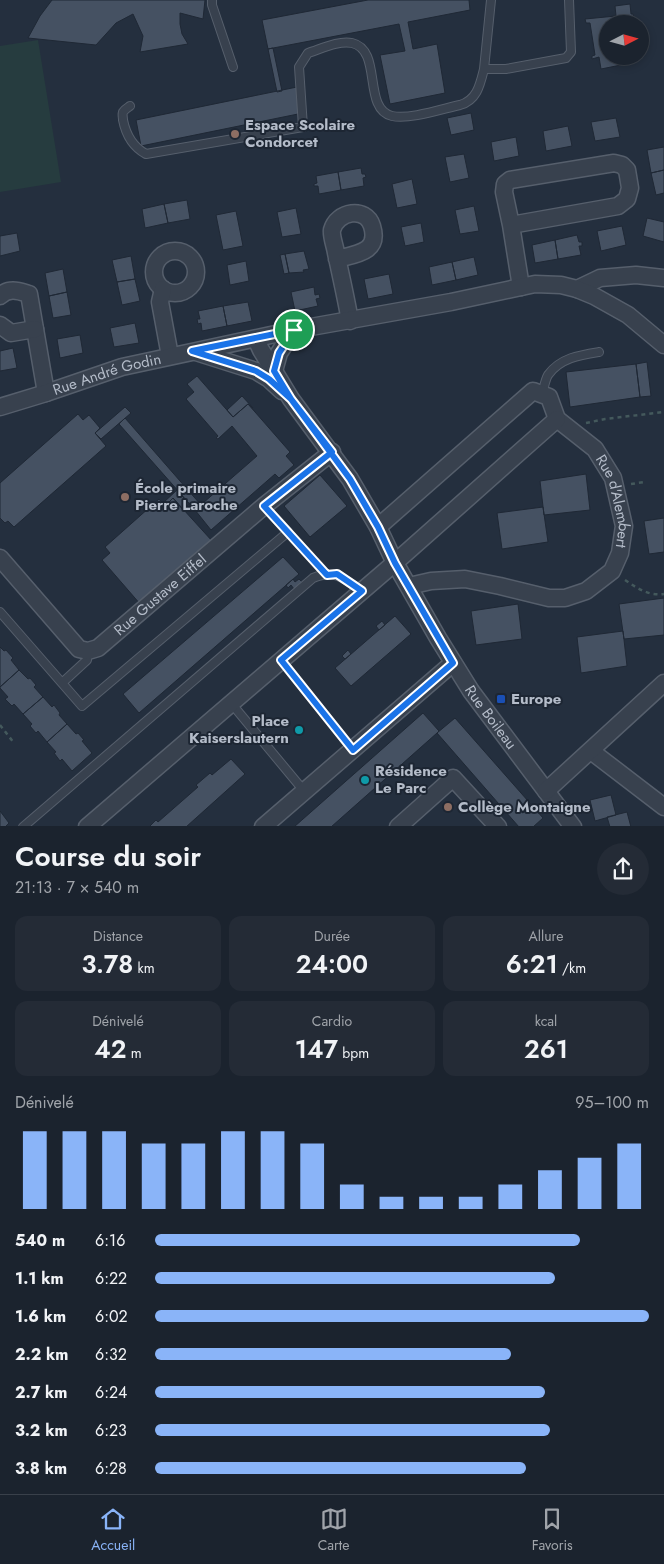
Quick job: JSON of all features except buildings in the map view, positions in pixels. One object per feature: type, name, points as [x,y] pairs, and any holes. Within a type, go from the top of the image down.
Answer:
[{"type":"street","points":[[511,225],[618,206],[627,199],[630,188],[627,170],[622,165],[614,163],[510,180],[504,184],[521,287]]},
{"type":"street","points":[[337,259],[350,321]]},
{"type":"street","points":[[577,288],[600,278],[636,275],[664,278]]},
{"type":"street","points":[[274,371],[279,353],[294,330],[451,302],[535,284],[577,288],[594,296],[628,315],[664,345]]},
{"type":"street","name":"Rue André Godin","points":[[164,289],[160,302],[170,356]]},
{"type":"street","name":"Rue André Godin","points":[[0,296],[2,293],[16,290],[28,294],[46,393]]},
{"type":"street","points":[[0,325],[11,333],[35,329]]},
{"type":"street","name":"Rue André Godin","points":[[0,407],[122,367],[294,330]]},
{"type":"street","name":"Rue Boileau","points":[[256,339],[291,399],[332,452],[350,479],[378,527],[395,563],[471,691],[572,826]]},
{"type":"street","name":"Rue Boileau","points":[[192,351],[256,371],[269,379],[291,399]]},
{"type":"street","points":[[378,527],[533,391],[542,394]]},
{"type":"street","name":"Rue d'Alembert","points":[[409,586],[431,581],[465,579],[549,598],[565,598],[586,591],[612,571],[620,554],[624,526],[613,478],[595,449],[557,419],[549,397],[542,394]]},
{"type":"street","points":[[87,826],[395,563],[557,419]]},
{"type":"street","name":"Rue Gustave Eiffel","points":[[88,652],[98,648],[264,506],[332,452]]},
{"type":"street","points":[[0,558],[79,649],[88,652]]},
{"type":"street","points":[[263,826],[453,663]]},
{"type":"street","points":[[546,792],[664,683]]},
{"type":"street","points":[[591,751],[664,807]]},
{"type":"street","points":[[398,826],[453,778],[498,826]]},
{"type":"lane","points":[[212,0],[233,67]]},
{"type":"lane","points":[[130,106],[122,115],[125,131],[140,151],[146,154],[303,127],[299,68],[308,53],[342,43],[353,43],[361,48],[369,61],[376,98],[380,107],[390,116],[409,116],[467,103],[479,90],[484,69],[491,0]]},
{"type":"lane","points":[[484,69],[506,69],[566,58],[572,52],[569,0]]},
{"type":"lane","points":[[542,394],[548,376],[557,365],[578,355],[599,352]]},
{"type":"lane","points":[[0,612],[82,706],[288,532],[264,506]]},
{"type":"lane","points":[[23,826],[313,578],[321,575],[337,574],[362,591]]},
{"type":"lane","points":[[62,683],[87,660],[88,652]]},
{"type":"lane","points":[[281,660],[353,750]]},
{"type":"lane","points":[[230,703],[304,791]]},
{"type":"path","points":[[571,430],[578,425],[605,419],[664,412]]},
{"type":"path","points":[[288,532],[327,575]]},
{"type":"path","points":[[612,571],[638,589],[655,595],[664,594]]},
{"type":"path","points":[[0,725],[14,743]]},
{"type":"green space","points":[[38,40],[61,182],[0,192],[0,46]]},
{"type":"place","name":"Espace Scolaire Condorcet","points":[[235,134]]},
{"type":"place","name":"École primaire Pierre Laroche","points":[[125,497]]},
{"type":"place","name":"Europe","points":[[501,699]]},
{"type":"place","name":"Place Kaiserslautern","points":[[299,730]]},
{"type":"place","name":"Résidence Le Parc","points":[[365,780]]},
{"type":"place","name":"Collège Montaigne","points":[[448,807]]},
{"type":"route","points":[[294,330],[192,351],[256,371],[269,379],[291,399],[332,452],[350,479],[378,527],[395,563],[453,663],[353,750],[281,660],[362,591],[337,574],[327,575],[264,506],[332,452],[291,399],[274,371],[279,353],[294,330]]}]
